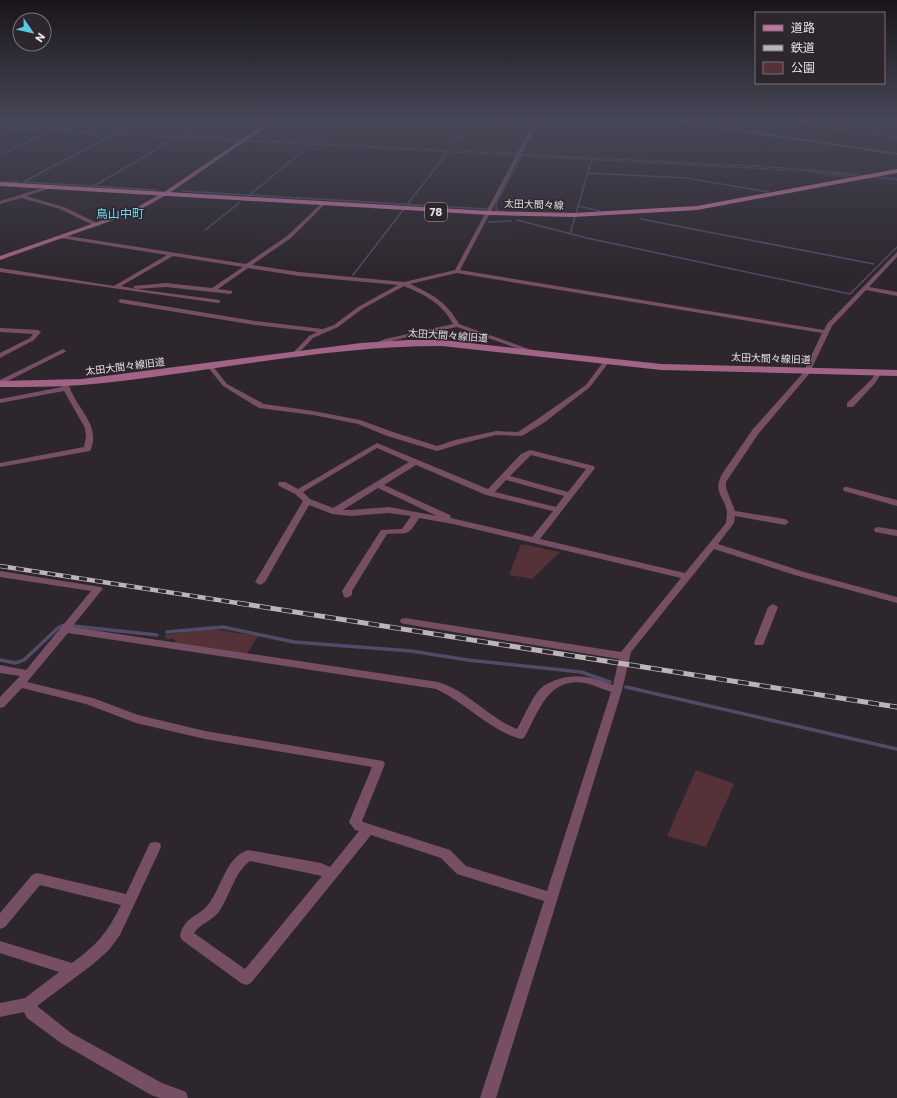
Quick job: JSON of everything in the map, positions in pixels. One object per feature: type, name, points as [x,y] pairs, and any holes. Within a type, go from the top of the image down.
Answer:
[{"type":"main road","name":"太田大間々線","points":[[0,185],[489,214],[573,215],[675,210],[751,199],[879,174],[897,172]]},
{"type":"main road","name":"太田大間々線","points":[[0,185],[572,218],[680,212],[728,206],[887,176],[897,172]]},
{"type":"street","points":[[0,258],[134,211],[164,194],[198,171]]},
{"type":"street","points":[[457,271],[511,171]]},
{"type":"street","points":[[0,203],[46,188]]},
{"type":"street","points":[[21,196],[62,208],[97,225]]},
{"type":"street","points":[[213,290],[289,237],[322,204]]},
{"type":"street","points":[[62,237],[228,261],[247,266],[299,274],[384,280],[404,284],[430,295],[451,314],[457,326]]},
{"type":"street","points":[[116,287],[173,254]]},
{"type":"street","points":[[488,1098],[514,1010],[552,898],[617,690],[624,656],[686,576],[730,524],[731,513],[722,488],[722,482],[726,474],[756,431],[808,370],[829,325],[895,259]]},
{"type":"street","points":[[0,270],[126,288],[210,307],[255,323],[324,331]]},
{"type":"street","points":[[293,356],[311,337],[336,326],[360,308],[404,284],[457,271],[825,332]]},
{"type":"street","points":[[121,301],[210,307],[230,292],[166,285],[126,288]]},
{"type":"street","points":[[865,288],[897,294]]},
{"type":"street","points":[[377,344],[416,333],[457,326],[538,354]]},
{"type":"street","points":[[0,330],[38,332],[32,339],[0,356]]},
{"type":"street","name":"太田大間々線旧道","points":[[0,383],[66,386],[377,344],[442,343],[661,367],[897,373]]},
{"type":"street","points":[[0,383],[63,350]]},
{"type":"street","points":[[210,366],[225,385],[262,406],[313,413],[360,422],[390,434],[437,449],[458,442],[496,433],[519,434],[542,420],[588,386],[606,362]]},
{"type":"street","points":[[850,405],[874,381],[879,372]]},
{"type":"street","points":[[0,401],[66,386],[89,428],[90,437],[87,449],[0,465]]},
{"type":"street","points":[[298,492],[377,445],[489,493],[558,510]]},
{"type":"street","points":[[489,493],[530,452],[591,468],[534,540]]},
{"type":"street","points":[[335,511],[416,461]]},
{"type":"street","points":[[504,477],[570,495]]},
{"type":"street","points":[[282,484],[298,492],[307,501],[335,511],[351,513],[389,510],[417,514],[453,521],[686,576]]},
{"type":"street","points":[[378,485],[440,513],[453,521]]},
{"type":"street","points":[[847,489],[897,503]]},
{"type":"street","points":[[260,582],[307,501]]},
{"type":"street","points":[[731,513],[785,522]]},
{"type":"street","points":[[348,595],[347,591],[384,532],[403,534],[407,532],[417,514]]},
{"type":"street","points":[[878,530],[897,533]]},
{"type":"street","points":[[712,545],[801,574],[897,600]]},
{"type":"street","points":[[0,574],[98,589],[20,684],[0,704]]},
{"type":"street","points":[[759,643],[774,607]]},
{"type":"street","points":[[405,621],[624,656]]},
{"type":"street","points":[[65,629],[438,686],[452,691],[500,726],[520,735],[542,694],[546,688],[552,685],[569,678],[583,678],[617,690]]},
{"type":"street","points":[[0,669],[28,674]]},
{"type":"street","points":[[20,684],[89,701],[136,719],[205,735],[379,764],[355,822],[358,826],[445,854],[462,870],[552,898]]},
{"type":"street","points":[[332,874],[321,869],[248,855],[241,861],[213,909],[187,930],[187,936],[246,978],[332,874],[368,830]]},
{"type":"street","points":[[0,1010],[28,1004],[98,950],[111,936],[130,901],[155,847]]},
{"type":"street","points":[[0,923],[37,880],[130,901]]},
{"type":"street","points":[[0,948],[74,970]]},
{"type":"street","points":[[28,1004],[32,1013],[66,1038],[156,1089],[180,1098]]},
{"type":"green space","points":[[803,171],[853,175],[849,176],[851,177],[844,178]]},
{"type":"green space","points":[[825,171],[863,173],[861,174]]},
{"type":"green space","points":[[521,544],[560,552],[532,579],[509,575]]},
{"type":"green space","points":[[212,629],[258,636],[246,655],[174,643],[176,641],[171,638],[168,640],[165,637],[165,635]]},
{"type":"green space","points":[[696,770],[734,784],[706,847],[667,836]]},
{"type":"shaded area","points":[[811,171],[823,171],[897,180]]},
{"type":"waterway","points":[[25,181],[44,171]]},
{"type":"waterway","points":[[94,186],[119,171]]},
{"type":"waterway","points":[[249,195],[278,171]]},
{"type":"waterway","points":[[407,204],[433,171]]},
{"type":"waterway","points":[[498,211],[496,209],[496,203],[514,171]]},
{"type":"waterway","points":[[578,206],[588,171]]},
{"type":"waterway","points":[[588,173],[686,178],[768,192]]},
{"type":"waterway","points":[[0,182],[19,182]]},
{"type":"waterway","points":[[23,182],[157,190]]},
{"type":"waterway","points":[[182,191],[249,195]]},
{"type":"waterway","points":[[249,195],[407,204]]},
{"type":"waterway","points":[[205,230],[239,203]]},
{"type":"waterway","points":[[353,275],[407,204]]},
{"type":"waterway","points":[[407,204],[486,209]]},
{"type":"waterway","points":[[570,234],[578,206]]},
{"type":"waterway","points":[[578,206],[600,211]]},
{"type":"waterway","points":[[641,219],[874,264]]},
{"type":"waterway","points":[[517,220],[570,234]]},
{"type":"waterway","points":[[488,222],[511,221]]},
{"type":"waterway","points":[[570,234],[850,294],[897,247]]},
{"type":"waterway","points":[[0,660],[15,663],[24,660],[59,627],[64,625]]},
{"type":"waterway","points":[[73,626],[157,635]]},
{"type":"waterway","points":[[167,632],[223,627],[294,642],[411,651],[468,660],[581,672],[610,682]]},
{"type":"waterway","points":[[626,687],[897,749]]},
{"type":"railway","points":[[0,566],[244,604]]},
{"type":"railway","points":[[238,603],[897,707]]},
{"type":"district","name":"鳥山中町","points":[[120,214]]}]
